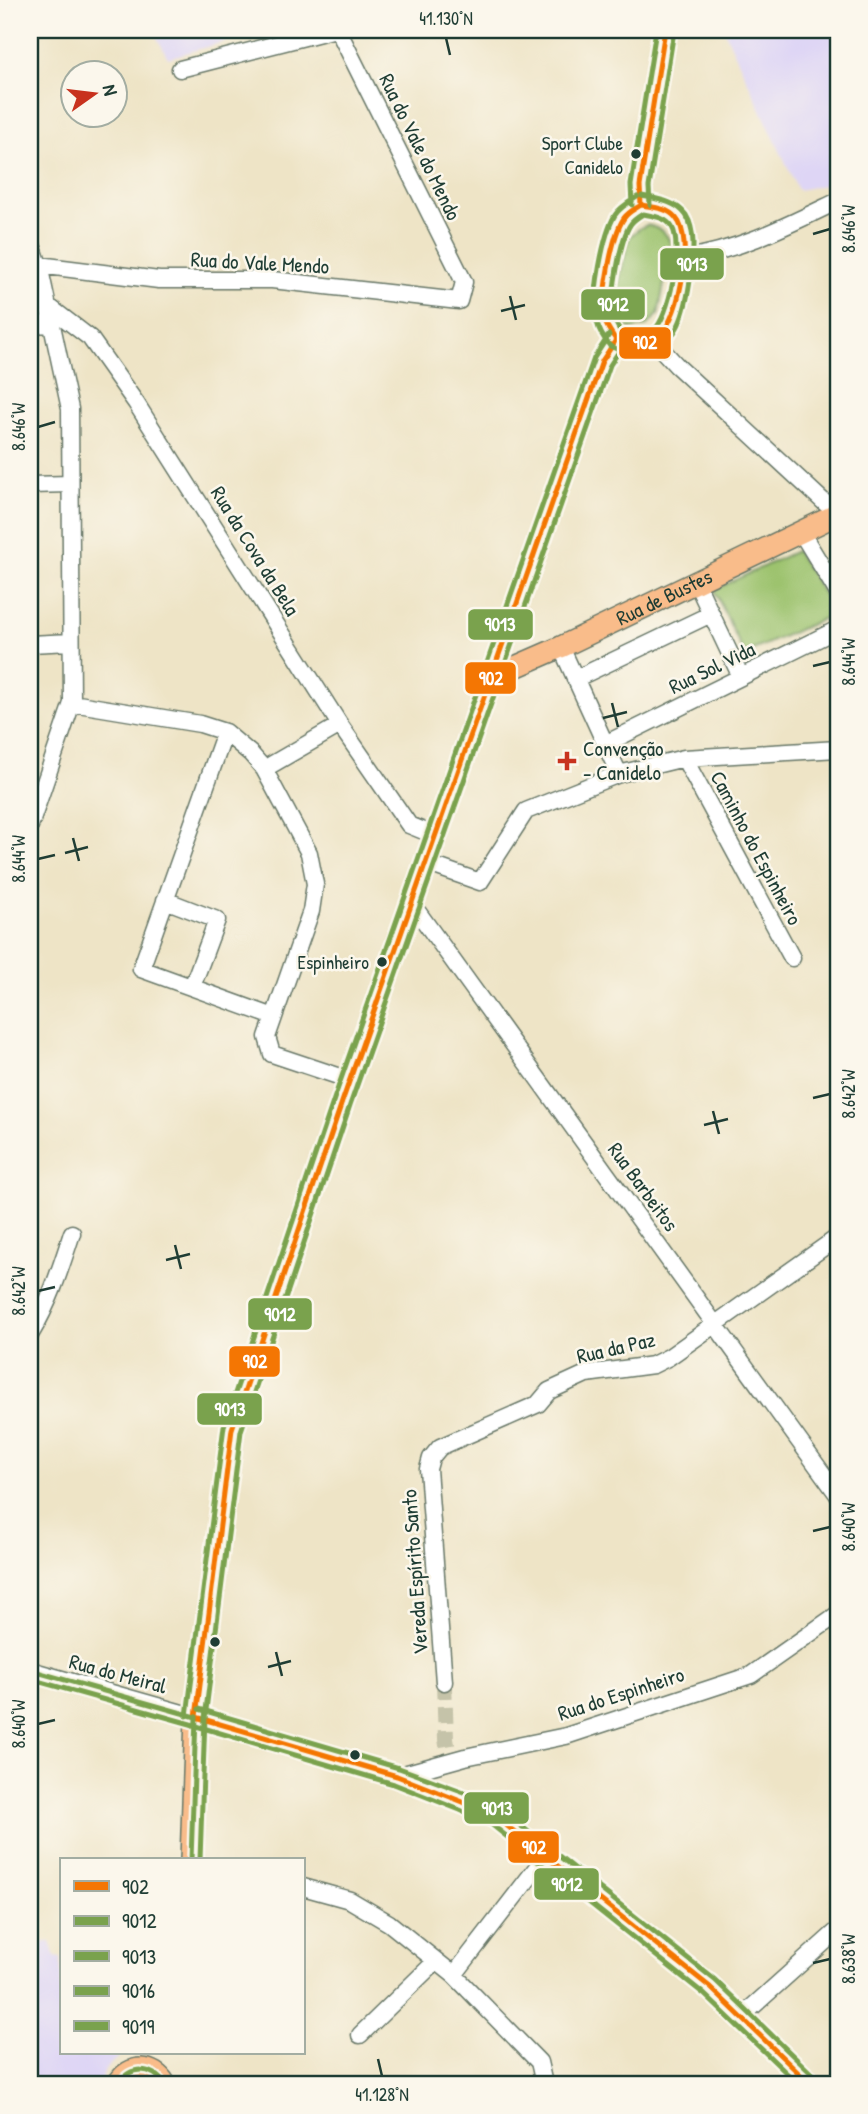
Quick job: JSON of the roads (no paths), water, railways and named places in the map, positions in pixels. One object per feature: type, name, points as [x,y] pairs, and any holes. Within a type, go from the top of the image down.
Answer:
[{"type":"main road","points":[[640,205],[640,186],[665,30]]},
{"type":"main road","points":[[640,205],[661,208],[680,222],[685,258],[674,313],[666,330],[653,341],[634,344],[615,340],[605,319],[605,291],[622,220],[640,205]]},
{"type":"main road","points":[[191,1858],[196,1717],[232,1429],[349,1080],[490,678],[602,361],[615,340]]},
{"type":"main road","name":"Rua de Bustes","points":[[490,678],[561,647],[838,514]]},
{"type":"main road","points":[[118,2084],[127,2073],[148,2061],[152,2071],[160,2076],[165,2084]]},
{"type":"street","points":[[180,69],[332,30]]},
{"type":"street","name":"Rua do Vale do Mendo","points":[[338,30],[464,282]]},
{"type":"street","points":[[685,258],[706,255],[760,236],[838,201]]},
{"type":"street","points":[[30,239],[39,265],[70,409],[72,703],[30,826]]},
{"type":"street","name":"Rua do Vale Mendo","points":[[39,265],[159,279],[272,280],[459,301],[464,282]]},
{"type":"street","name":"Rua da Cova da Bela","points":[[30,292],[90,338],[136,403],[340,725],[409,825],[436,836]]},
{"type":"street","points":[[30,325],[52,324]]},
{"type":"street","points":[[653,341],[838,514]]},
{"type":"street","points":[[30,485],[71,484]]},
{"type":"street","points":[[801,532],[838,593]]},
{"type":"street","points":[[696,582],[741,677]]},
{"type":"street","points":[[575,679],[711,614]]},
{"type":"street","name":"Rua Sol Vida","points":[[605,744],[838,629]]},
{"type":"street","points":[[30,644],[71,642]]},
{"type":"street","points":[[561,647],[619,774]]},
{"type":"street","points":[[72,703],[200,724],[225,732],[264,769],[309,853],[315,884],[310,911],[267,1037],[272,1054],[349,1080]]},
{"type":"street","points":[[264,769],[340,725]]},
{"type":"street","points":[[225,732],[141,969],[274,1017]]},
{"type":"street","points":[[426,863],[480,883],[526,811],[619,774],[684,758],[838,749]]},
{"type":"street","name":"Caminho do Espinheiro","points":[[684,758],[792,958]]},
{"type":"street","points":[[165,900],[217,920],[192,987]]},
{"type":"street","name":"Rua Barbeitos","points":[[412,904],[838,1495]]},
{"type":"street","points":[[30,1335],[45,1311],[72,1233]]},
{"type":"street","name":"Rua da Paz","points":[[431,1458],[440,1447],[538,1404],[549,1391],[586,1374],[653,1365],[669,1357],[838,1237]]},
{"type":"street","name":"Vereda Espírito Santo","points":[[431,1458],[428,1469],[444,1682]]},
{"type":"street","name":"Rua do Espinheiro","points":[[400,1775],[465,1757],[566,1736],[751,1675],[838,1614]]},
{"type":"street","name":"Rua do Meiral","points":[[30,1670],[400,1775],[465,1801],[496,1817],[710,1987],[810,2084]]},
{"type":"street","points":[[454,1975],[545,1857]]},
{"type":"street","points":[[304,1887],[350,1900],[389,1923],[454,1975],[539,2062],[544,2084]]},
{"type":"street","points":[[741,2017],[838,1930]]},
{"type":"street","points":[[360,2035],[436,1961]]},
{"type":"tunnel","points":[[444,1682],[446,1739],[450,1762]]},
{"type":"place","name":"Sport Clube Canidelo","points":[[636,154]]},
{"type":"place","name":"Convenção - Canidelo","points":[[567,761]]},
{"type":"place","name":"Espinheiro","points":[[382,962]]}]
